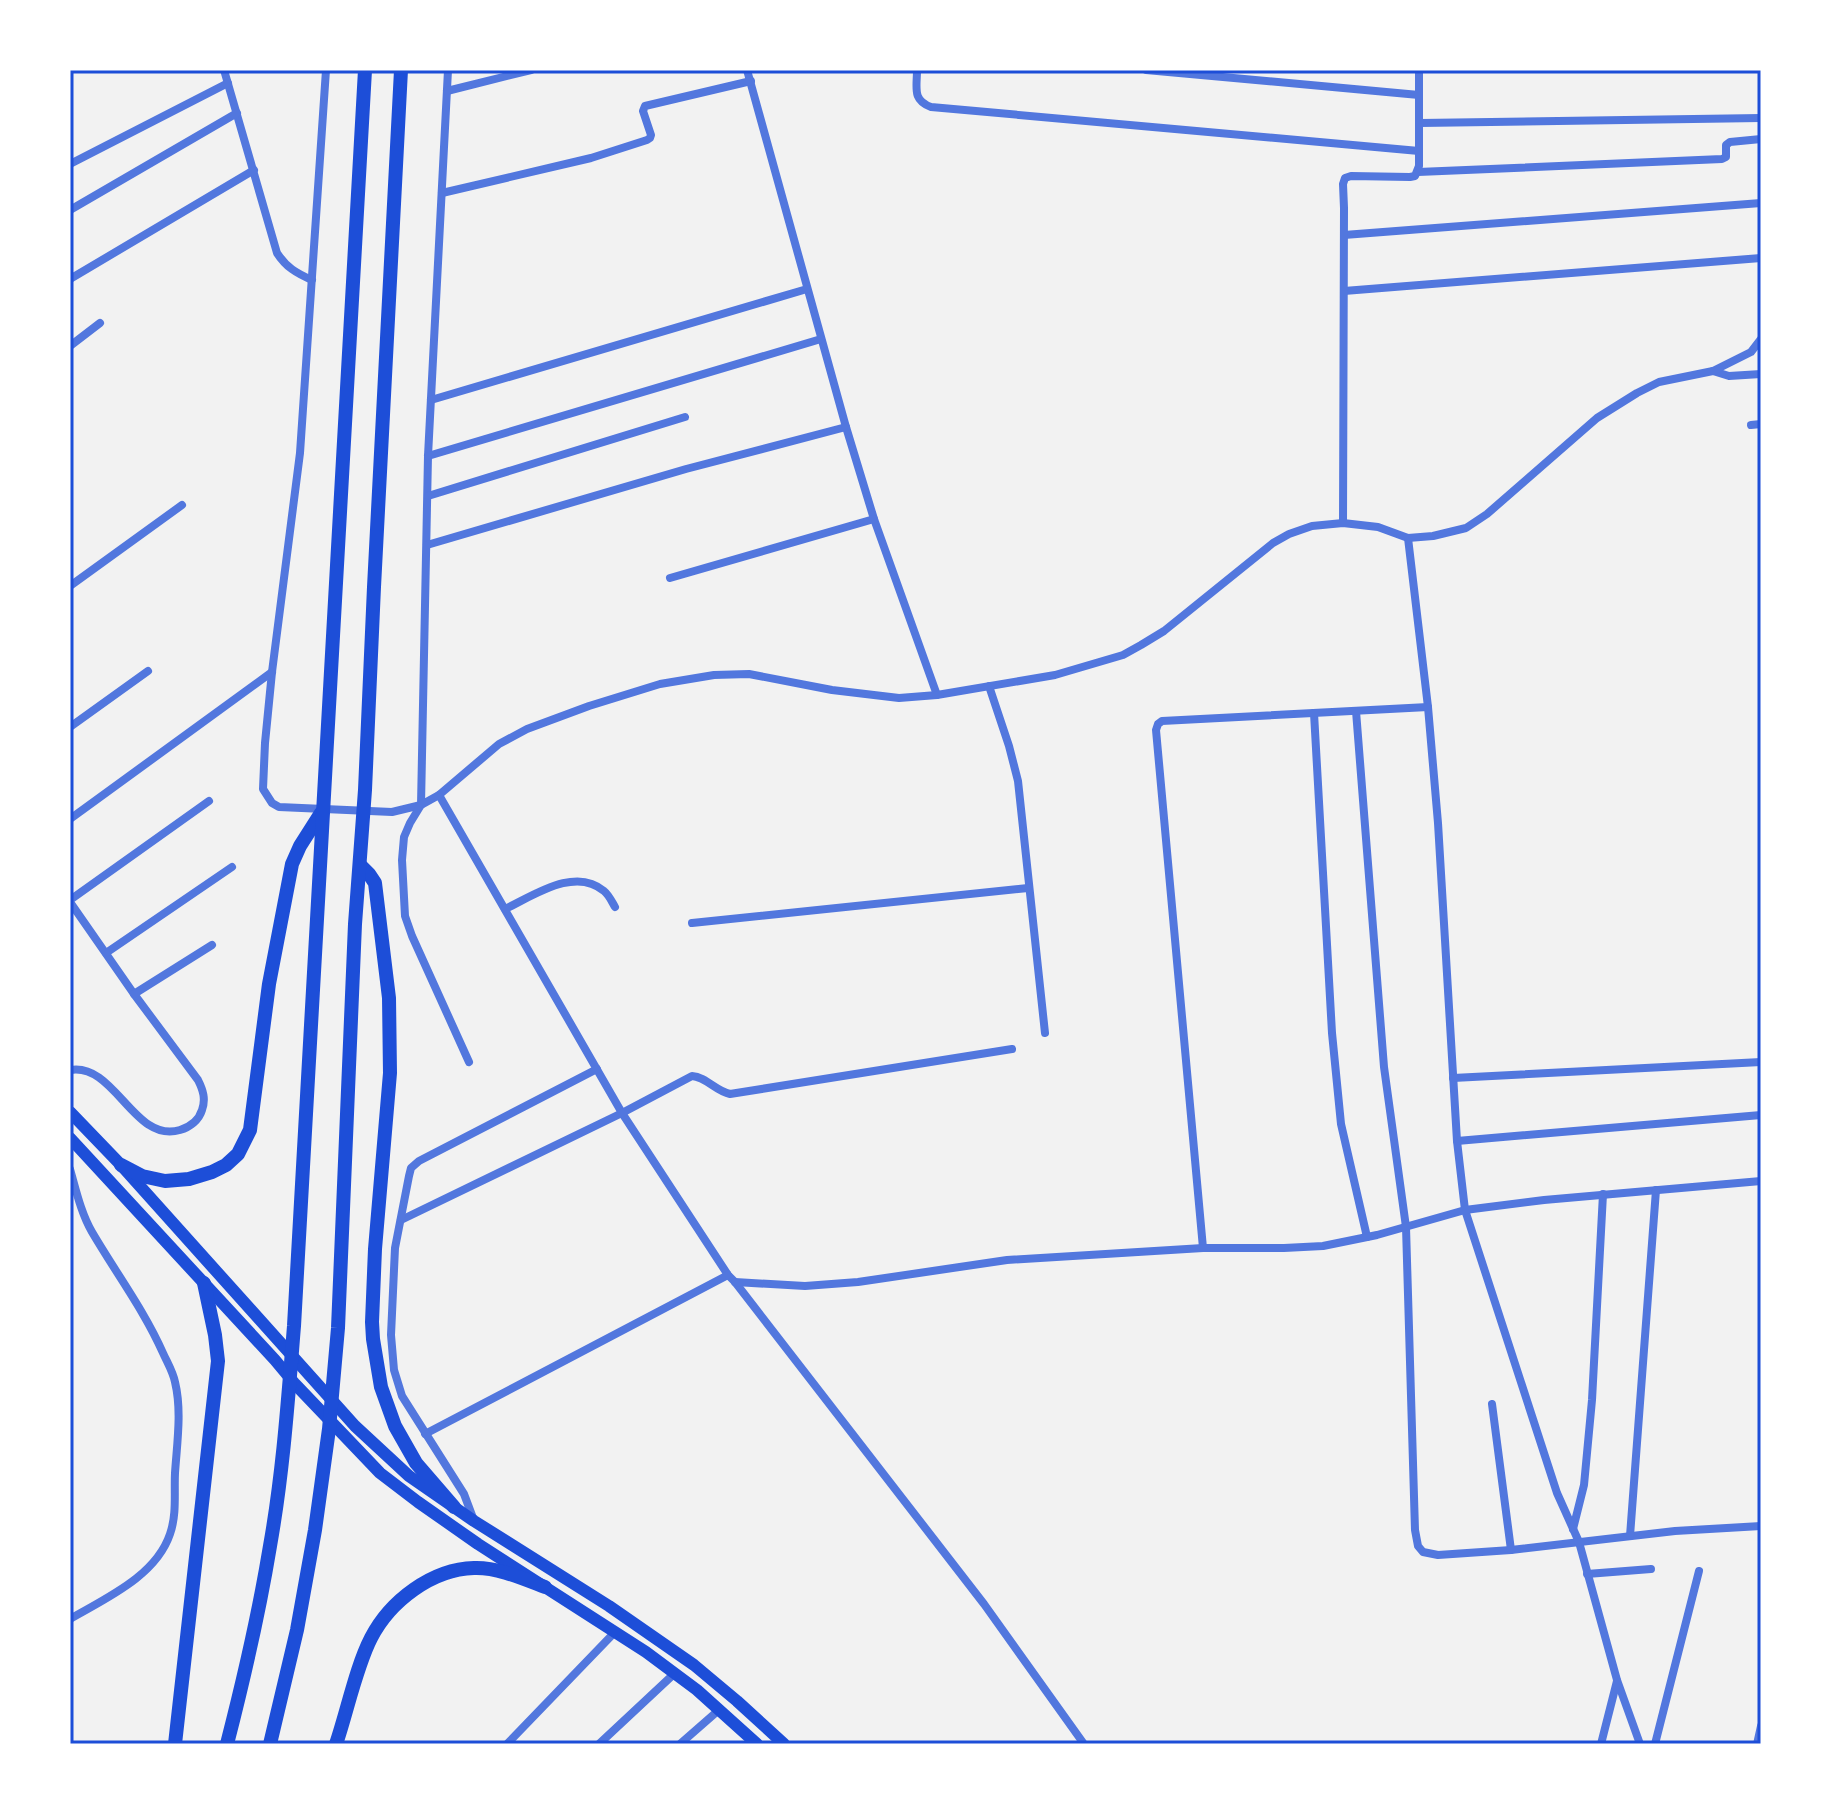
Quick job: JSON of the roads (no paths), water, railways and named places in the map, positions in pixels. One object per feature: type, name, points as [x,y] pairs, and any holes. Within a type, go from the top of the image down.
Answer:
[{"type":"highway","points":[[227,1744],[250,1652],[271,1544],[285,1436],[294,1326],[365,70]]},
{"type":"highway","points":[[270,1744],[297,1630],[315,1530],[329,1429],[338,1328],[355,924],[365,790],[401,70]]},
{"type":"highway","points":[[121,1165],[142,1176],[165,1181],[189,1179],[226,1165],[238,1154],[250,1130],[269,984],[292,864],[321,813]]},
{"type":"highway","points":[[360,865],[375,883],[389,998],[390,1073],[375,1249],[373,1339],[381,1387],[395,1426],[416,1463],[454,1507]]},
{"type":"highway","points":[[175,1744],[218,1361],[204,1283]]},
{"type":"highway","points":[[336,1744],[370,1640],[396,1604],[433,1578],[454,1570],[476,1567],[523,1578],[545,1587]]},
{"type":"main road","points":[[70,1112],[355,1426],[409,1476],[694,1665],[784,1744]]},
{"type":"main road","points":[[70,1138],[380,1473],[478,1544],[675,1673],[757,1744]]},
{"type":"street","points":[[224,70],[277,253],[293,271],[312,280]]},
{"type":"street","points":[[326,70],[300,453],[265,743],[263,789],[272,803],[279,807],[392,812],[421,805],[439,795],[499,744],[527,729],[660,684],[714,675],[749,674],[867,696],[899,698],[937,695],[1055,675],[1123,655],[1164,631],[1273,543],[1289,534],[1312,526],[1343,523],[1378,527],[1408,538],[1466,528],[1487,514],[1597,418],[1659,382],[1713,371],[1751,352],[1761,339]]},
{"type":"street","points":[[448,70],[428,456],[421,805],[404,837],[402,860],[405,916],[469,1062]]},
{"type":"street","points":[[447,91],[531,70]]},
{"type":"street","points":[[747,70],[846,427],[874,519],[937,695]]},
{"type":"street","points":[[917,70],[917,96],[922,104],[931,107],[1419,151]]},
{"type":"street","points":[[1146,70],[1419,95]]},
{"type":"street","points":[[1343,523],[1343,184],[1345,178],[1351,176],[1410,177],[1418,172],[1419,70]]},
{"type":"street","points":[[442,193],[591,158],[647,140],[651,135],[643,111],[645,106],[751,81]]},
{"type":"street","points":[[70,164],[228,83]]},
{"type":"street","points":[[70,210],[237,113]]},
{"type":"street","points":[[1420,123],[1761,118]]},
{"type":"street","points":[[1418,172],[1722,159],[1726,157],[1726,145],[1730,142],[1761,139]]},
{"type":"street","points":[[70,279],[254,170]]},
{"type":"street","points":[[1344,235],[1761,203]]},
{"type":"street","points":[[1344,291],[1761,258]]},
{"type":"street","points":[[431,400],[807,289]]},
{"type":"street","points":[[70,346],[100,323]]},
{"type":"street","points":[[428,456],[821,339]]},
{"type":"street","points":[[1713,371],[1729,376],[1761,374]]},
{"type":"street","points":[[428,496],[685,417]]},
{"type":"street","points":[[1751,425],[1761,424]]},
{"type":"street","points":[[427,545],[686,469],[846,427]]},
{"type":"street","points":[[70,586],[182,505]]},
{"type":"street","points":[[670,578],[874,519]]},
{"type":"street","points":[[1408,538],[1438,823],[1457,1141],[1465,1210],[1557,1493],[1579,1542],[1617,1680],[1640,1744]]},
{"type":"street","points":[[70,727],[148,671]]},
{"type":"street","points":[[70,819],[272,672]]},
{"type":"street","points":[[989,686],[1018,781],[1045,1033]]},
{"type":"street","points":[[1203,1248],[1156,730],[1158,724],[1162,721],[1428,707]]},
{"type":"street","points":[[1356,711],[1384,1067],[1406,1227],[1414,1515],[1418,1546],[1423,1552],[1438,1555],[1675,1531],[1761,1526]]},
{"type":"street","points":[[1314,713],[1332,1033],[1341,1124],[1367,1237]]},
{"type":"street","points":[[439,795],[622,1113],[731,1279],[984,1604],[1084,1744]]},
{"type":"street","points":[[70,1070],[84,1070],[97,1076],[158,1131],[170,1133],[186,1128],[202,1113],[205,1101],[198,1080],[70,901],[209,801]]},
{"type":"street","points":[[106,953],[232,867]]},
{"type":"street","points":[[505,909],[562,883],[578,881],[605,891],[615,907]]},
{"type":"street","points":[[692,923],[1028,888]]},
{"type":"street","points":[[134,994],[212,945]]},
{"type":"street","points":[[401,1220],[692,1076],[699,1076],[730,1094],[1012,1049]]},
{"type":"street","points":[[1453,1078],[1761,1062]]},
{"type":"street","points":[[474,1521],[464,1494],[402,1396],[394,1370],[391,1335],[394,1261],[411,1168],[419,1161],[597,1069]]},
{"type":"street","points":[[1457,1141],[1761,1115]]},
{"type":"street","points":[[70,1169],[83,1215],[91,1231],[146,1317],[160,1347],[175,1381],[179,1416],[175,1509],[170,1535],[141,1575],[70,1619]]},
{"type":"street","points":[[425,1434],[731,1279],[805,1286],[1007,1260],[1203,1248],[1323,1246],[1465,1210],[1603,1194],[1761,1181]]},
{"type":"street","points":[[1630,1536],[1656,1190]]},
{"type":"street","points":[[1573,1529],[1586,1470],[1603,1194]]},
{"type":"street","points":[[1492,1404],[1511,1550]]},
{"type":"street","points":[[1587,1574],[1651,1569]]},
{"type":"street","points":[[1655,1744],[1699,1571]]},
{"type":"street","points":[[507,1744],[615,1632]]},
{"type":"street","points":[[599,1744],[675,1673]]},
{"type":"street","points":[[1601,1744],[1617,1680]]},
{"type":"street","points":[[680,1744],[720,1709]]},
{"type":"street","points":[[1757,1744],[1761,1726]]}]
